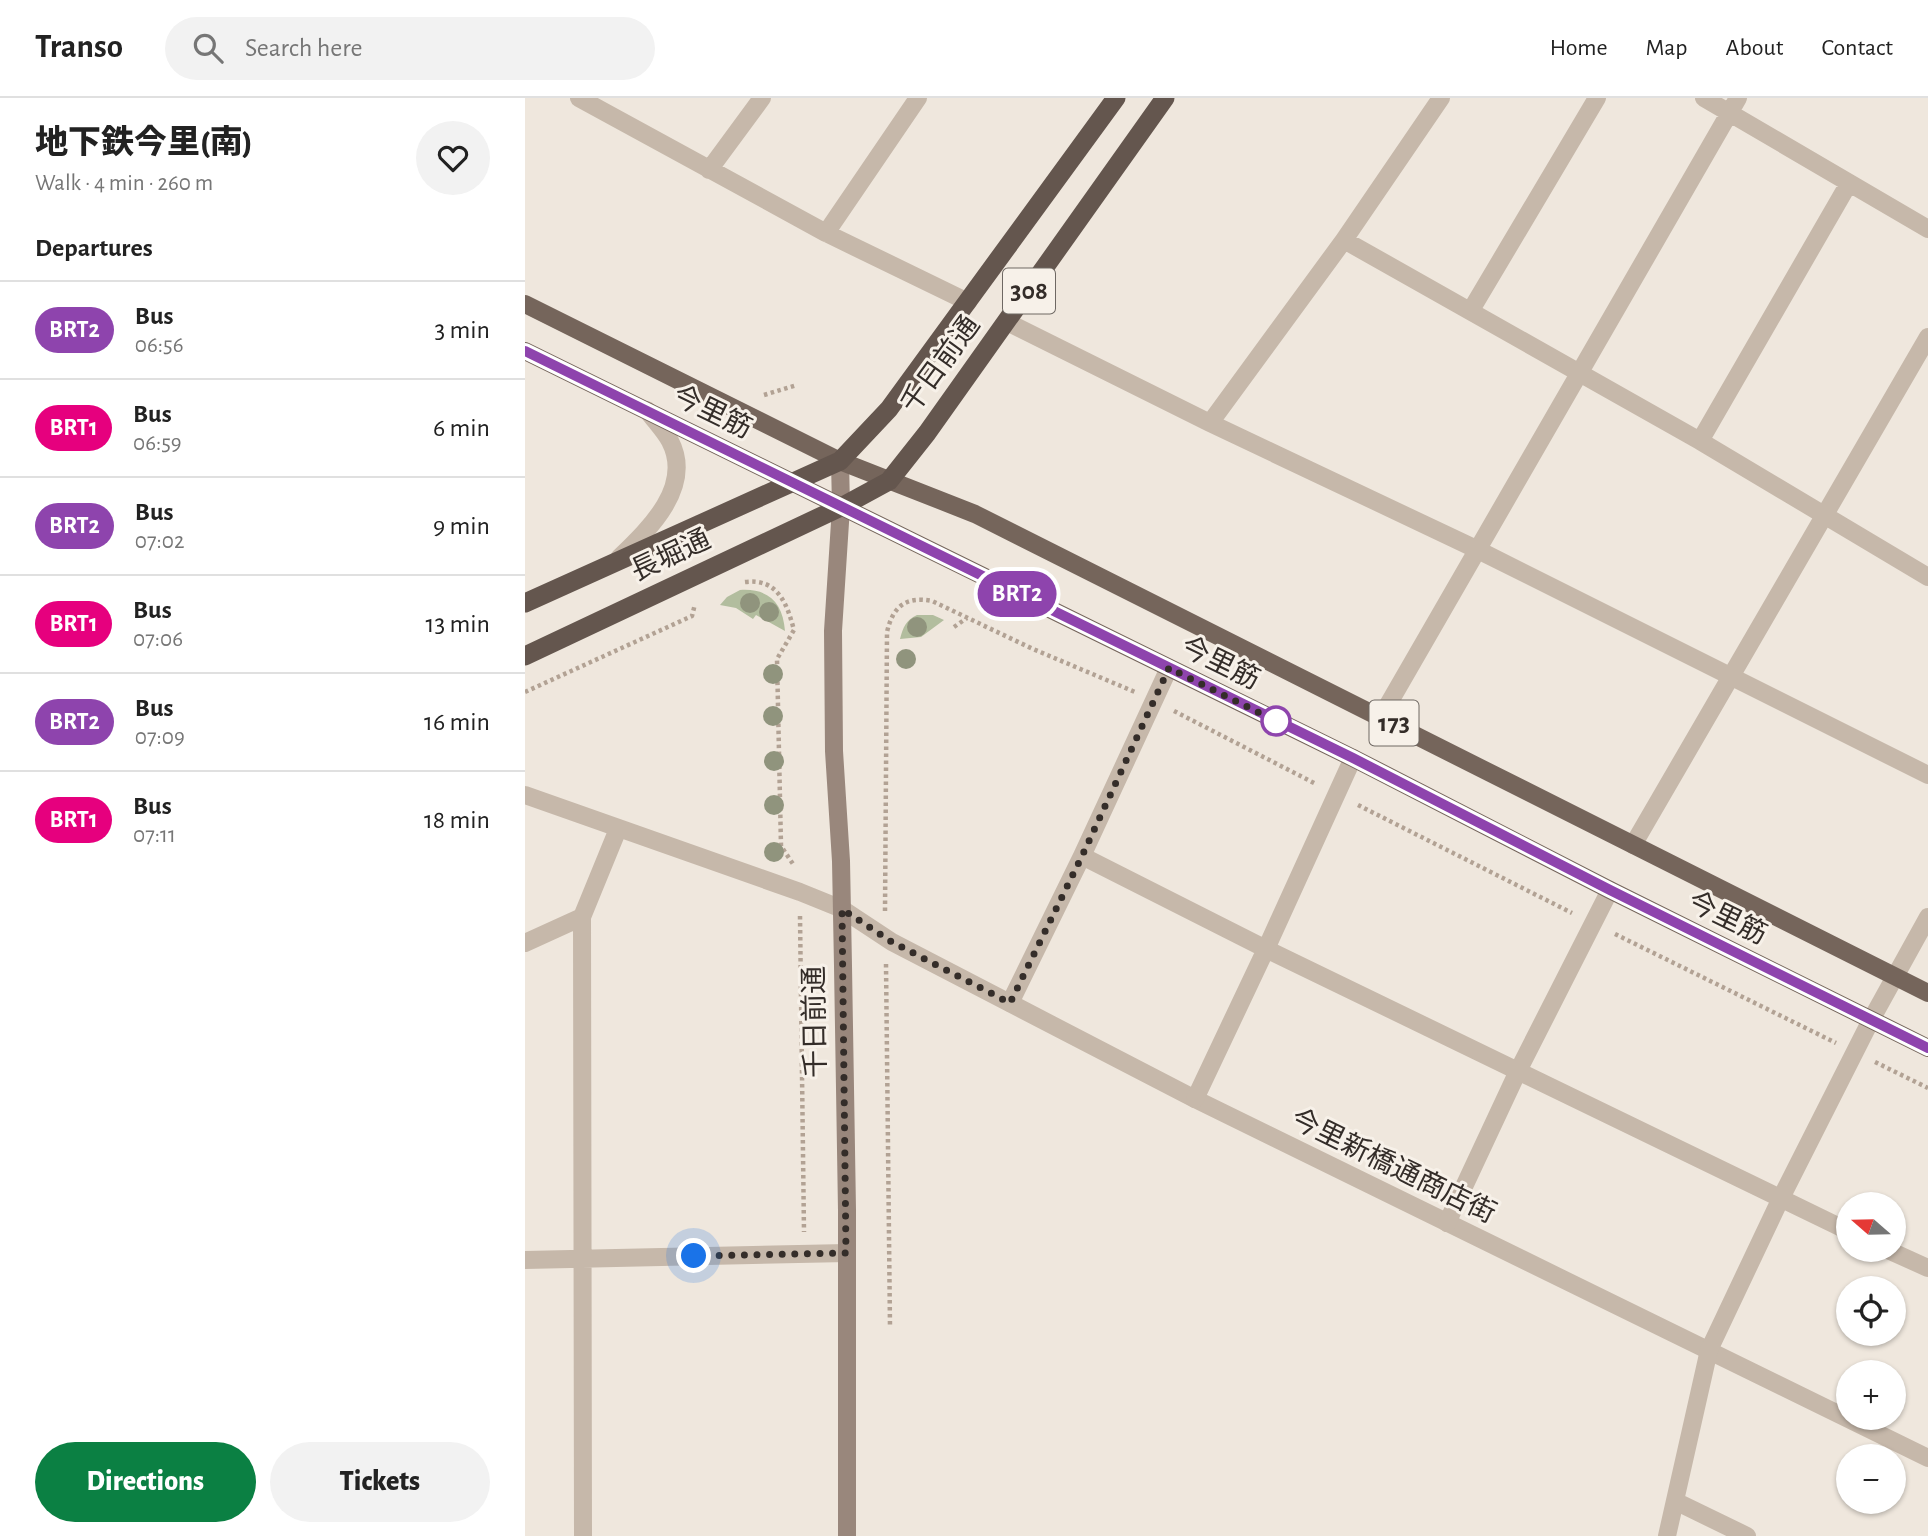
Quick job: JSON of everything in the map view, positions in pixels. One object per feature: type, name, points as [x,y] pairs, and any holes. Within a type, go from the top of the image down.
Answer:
[{"type":"highway","name":"千日前通","points":[[840,461],[889,409],[1116,98]]},
{"type":"highway","name":"千日前通","points":[[841,507],[888,481],[927,432],[1165,98]]},
{"type":"highway","name":"長堀通","points":[[525,603],[840,461]]},
{"type":"highway","name":"長堀通","points":[[525,656],[841,507]]},
{"type":"main road","name":"今里筋","points":[[525,304],[840,461],[975,514],[1928,993]]},
{"type":"main road","name":"今里筋","points":[[525,351],[1353,758],[1610,890],[1928,1048]]},
{"type":"main road","name":"千日前通","points":[[840,461],[841,507],[834,598],[834,751],[842,909],[847,1536]]},
{"type":"street","points":[[579,98],[826,233],[968,302]]},
{"type":"street","points":[[709,170],[762,98]]},
{"type":"street","points":[[826,233],[918,98]]},
{"type":"street","points":[[1210,423],[1344,240],[1441,98]]},
{"type":"street","points":[[1471,310],[1597,98]]},
{"type":"street","points":[[1705,98],[1734,105],[1849,183],[1928,229]]},
{"type":"street","points":[[1381,716],[1734,105]]},
{"type":"street","points":[[1700,441],[1849,183]]},
{"type":"street","points":[[1344,240],[1700,441],[1928,577]]},
{"type":"street","points":[[1007,322],[1476,550],[1928,775]]},
{"type":"street","points":[[1633,845],[1928,337]]},
{"type":"street","points":[[617,561],[648,530],[674,487],[677,465],[670,441],[647,410]]},
{"type":"street","points":[[1010,1003],[1169,668]]},
{"type":"street","points":[[1195,1099],[1353,758]]},
{"type":"street","name":"今里新橋通商店街","points":[[525,795],[842,909],[892,942],[1195,1099],[1928,1458]]},
{"type":"street","points":[[583,1536],[582,917],[618,829]]},
{"type":"street","points":[[1082,856],[1266,949],[1836,1226]]},
{"type":"street","points":[[1447,1223],[1518,1071],[1610,890]]},
{"type":"street","points":[[525,943],[582,917]]},
{"type":"street","points":[[1667,1536],[1709,1350],[1780,1200],[1871,1020],[1928,917]]},
{"type":"street","points":[[525,1260],[846,1253]]},
{"type":"street","points":[[1906,1258],[1928,1268]]},
{"type":"street","points":[[1675,1501],[1747,1536]]},
{"type":"path","points":[[764,395],[797,385]]},
{"type":"path","points":[[740,582],[753,581],[771,587],[784,599],[795,630],[777,659],[781,846],[799,871],[801,893],[804,1240]]},
{"type":"path","points":[[525,692],[692,616],[695,604],[706,598]]},
{"type":"path","points":[[954,627],[968,618]]},
{"type":"path","points":[[886,957],[890,1327]]},
{"type":"green space","points":[[740,590],[759,592],[773,599],[781,612],[785,631],[756,615],[753,619],[736,608],[720,605],[727,597]]},
{"type":"green space","points":[[917,615],[933,615],[944,620],[921,637],[900,639],[905,624]]},
{"type":"bus line","name":"BRT2","points":[[525,351],[1353,758],[1610,890],[1928,1048]]},
{"type":"route","points":[[694,1256],[846,1253],[842,909],[892,942],[1010,1003],[1169,668],[1276,721]]}]
